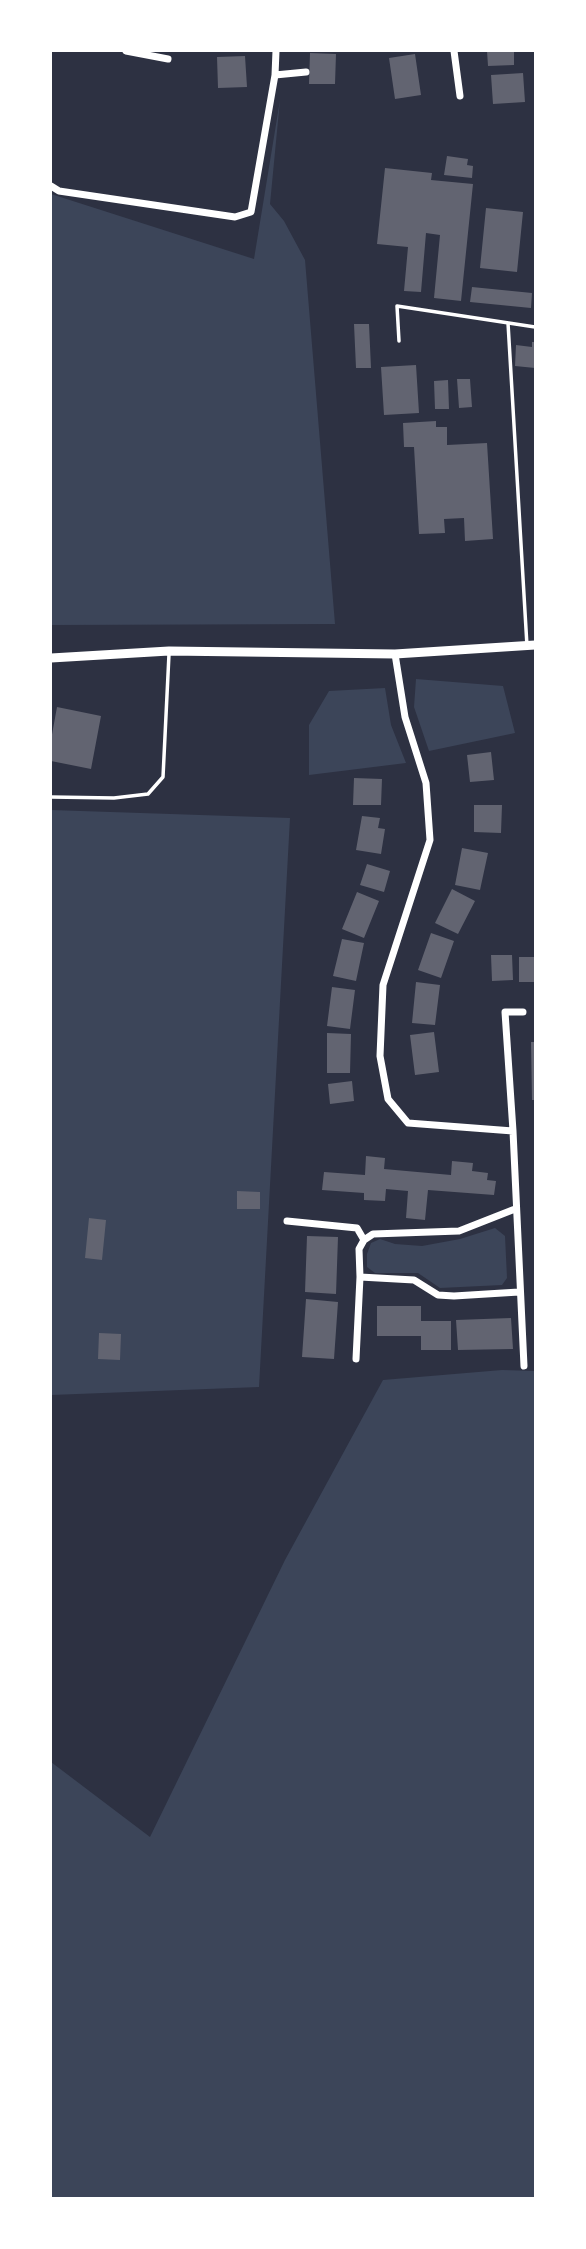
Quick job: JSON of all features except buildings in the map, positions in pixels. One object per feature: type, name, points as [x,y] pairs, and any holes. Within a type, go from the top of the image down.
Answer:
[{"type":"street","points":[[126,51],[168,59]]},
{"type":"street","points":[[51,186],[59,191],[235,217],[251,212],[275,75],[276,51]]},
{"type":"street","points":[[454,51],[460,96]]},
{"type":"street","points":[[275,75],[306,72]]},
{"type":"street","points":[[51,658],[169,652],[395,654],[531,646]]},
{"type":"street","points":[[395,654],[405,717],[426,783],[430,840],[383,985],[380,1056],[388,1099],[408,1123],[513,1131]]},
{"type":"street","points":[[523,1012],[505,1012],[524,1366]]},
{"type":"street","points":[[356,1359],[359,1249],[364,1240],[373,1234],[459,1231],[515,1209]]},
{"type":"street","points":[[286,1222],[357,1228],[364,1240]]},
{"type":"street","points":[[360,1277],[414,1280],[438,1295],[519,1292]]},
{"type":"lane","points":[[399,341],[397,306],[535,327]]},
{"type":"lane","points":[[508,323],[531,646]]},
{"type":"lane","points":[[51,797],[114,798],[148,794],[163,777],[169,652]]},
{"type":"shaded area","points":[[280,100],[270,204],[284,221],[305,260],[335,624],[51,625],[51,194],[254,259]]},
{"type":"shaded area","points":[[416,679],[503,686],[515,733],[429,751],[414,707]]},
{"type":"shaded area","points":[[385,688],[391,725],[406,763],[309,775],[309,725],[329,691]]},
{"type":"shaded area","points":[[51,810],[290,818],[259,1387],[51,1395]]},
{"type":"shaded area","points":[[495,1228],[505,1236],[507,1278],[502,1285],[440,1288],[418,1273],[375,1273],[367,1267],[367,1254],[371,1243],[380,1239],[395,1244],[422,1246],[460,1239]]},
{"type":"shaded area","points":[[502,1370],[535,1371],[535,2198],[51,2198],[51,1762],[150,1837],[285,1560],[383,1380]]}]
